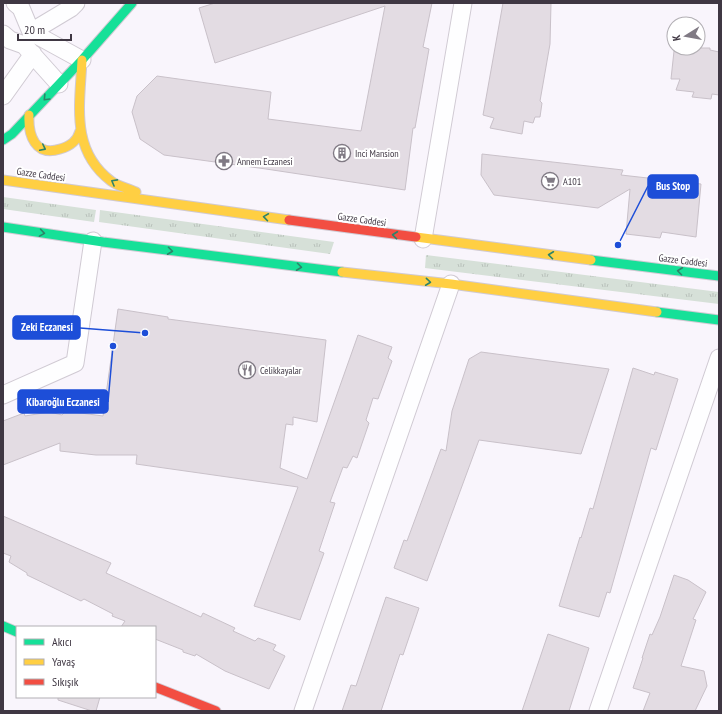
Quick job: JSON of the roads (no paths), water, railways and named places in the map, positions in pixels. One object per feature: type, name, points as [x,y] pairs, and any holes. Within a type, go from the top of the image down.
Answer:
[{"type":"main road","points":[[3,140],[12,134],[82,60],[132,3]]},
{"type":"main road","points":[[82,60],[79,123],[83,143],[91,161],[111,181],[134,191],[191,206]]},
{"type":"main road","points":[[29,115],[28,126],[30,136],[35,144],[42,149],[52,152],[73,144],[78,139],[80,131]]},
{"type":"main road","name":"Gazze Caddesi","points":[[3,180],[423,238],[719,276]]},
{"type":"main road","points":[[3,227],[93,241],[382,277],[451,284],[719,320]]},
{"type":"main road","points":[[3,626],[16,632]]},
{"type":"main road","points":[[156,687],[216,711]]},
{"type":"street","points":[[15,3],[21,8],[31,32],[82,60]]},
{"type":"street","points":[[31,32],[71,8],[76,3]]},
{"type":"street","points":[[423,238],[463,3]]},
{"type":"street","points":[[3,34],[10,40],[24,45],[59,84]]},
{"type":"street","points":[[3,96],[33,54]]},
{"type":"street","points":[[3,395],[75,363],[93,241]]},
{"type":"street","points":[[303,711],[451,284]]},
{"type":"street","points":[[598,711],[719,358]]},
{"type":"place","name":"Inci Mansion","points":[[342,153]]},
{"type":"place","name":"Annem Eczanesi","points":[[224,161]]},
{"type":"place","name":"A101","points":[[550,181]]},
{"type":"place","name":"Bus Stop","points":[[618,245]]},
{"type":"place","name":"Zeki Eczanesi","points":[[145,333]]},
{"type":"place","name":"Kibaroğlu Eczanesi","points":[[113,346]]},
{"type":"place","name":"Celikkayalar","points":[[247,370]]}]
